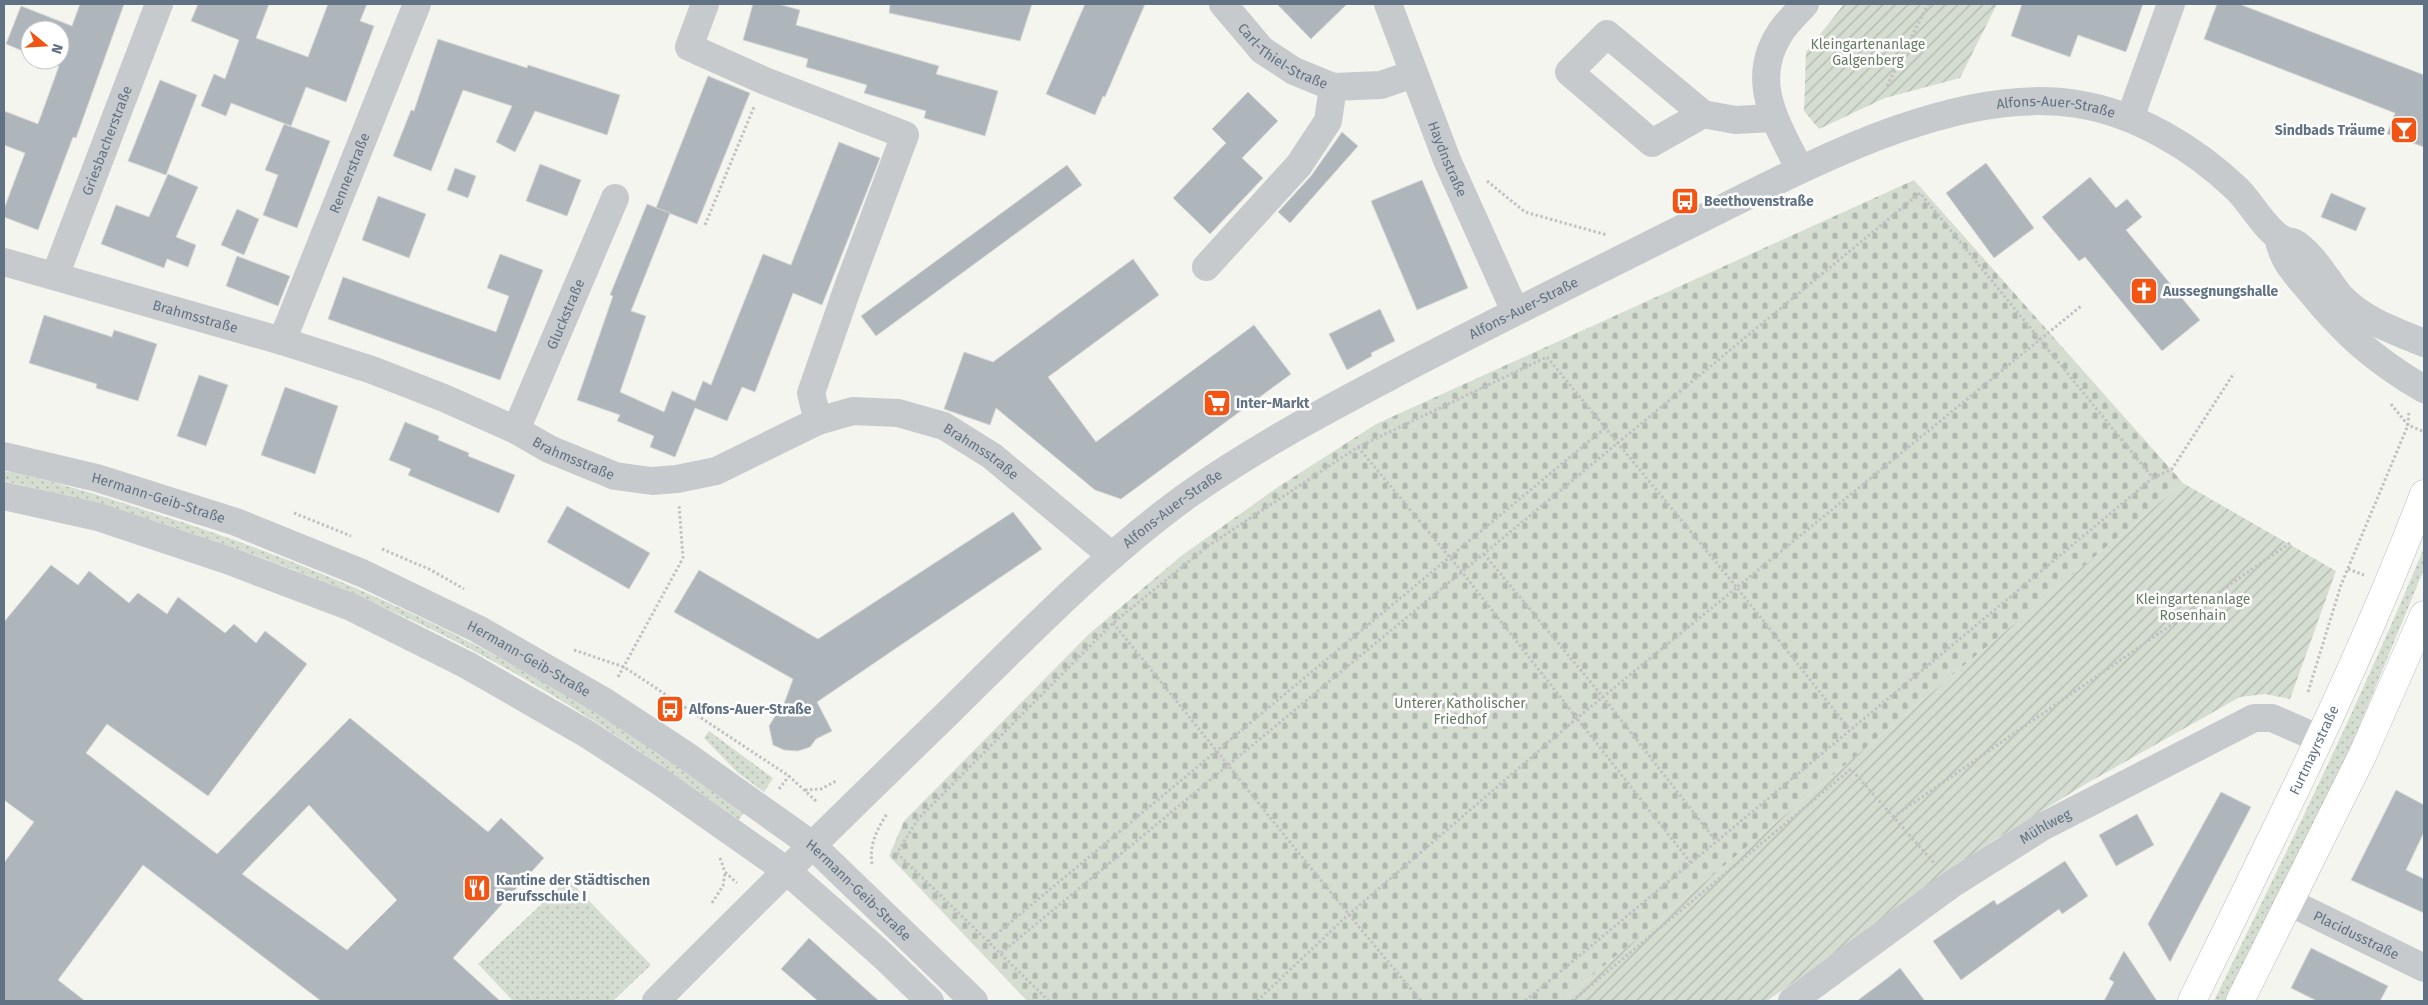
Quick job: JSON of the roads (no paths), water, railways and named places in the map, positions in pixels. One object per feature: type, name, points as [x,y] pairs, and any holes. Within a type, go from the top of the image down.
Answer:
[{"type":"main road","name":"Furtmayrstraße","points":[[2192,1001],[2309,733],[2391,580],[2424,494]]},
{"type":"main road","points":[[2240,1001],[2362,756],[2424,615]]},
{"type":"street","name":"Griesbacherstraße","points":[[55,276],[159,4]]},
{"type":"street","name":"Rennerstraße","points":[[282,341],[417,4]]},
{"type":"street","points":[[705,4],[689,47],[765,81],[905,135],[848,287],[811,393],[818,422]]},
{"type":"street","name":"Carl-Thiel-Straße","points":[[1223,4],[1262,50],[1294,71],[1333,87],[1382,85],[1413,74]]},
{"type":"street","name":"Haydnstraße","points":[[1388,4],[1447,160],[1515,311]]},
{"type":"street","points":[[1800,170],[1774,118],[1767,96],[1765,76],[1769,54],[1780,32],[1805,4]]},
{"type":"street","points":[[2130,118],[2171,4]]},
{"type":"street","points":[[1703,114],[1652,143],[1569,72],[1607,34],[1703,114],[1735,120],[1774,118]]},
{"type":"street","points":[[1206,267],[1299,165],[1313,147],[1328,121],[1333,87]]},
{"type":"street","name":"Alfons-Auer-Straße","points":[[656,1001],[756,900],[1005,657],[1112,556],[1187,496],[1288,430],[1515,311],[1800,170],[1862,144],[1964,108],[2004,102],[2040,101],[2080,104],[2130,118],[2170,139],[2209,164],[2240,191],[2278,237],[2298,245],[2345,302],[2384,327],[2424,343]]},
{"type":"street","name":"Gluckstraße","points":[[516,430],[615,198]]},
{"type":"street","name":"Alfons-Auer-Straße","points":[[2278,237],[2282,258],[2330,316],[2358,344],[2383,364],[2419,386]]},
{"type":"street","name":"Brahmsstraße","points":[[4,262],[282,341],[372,370],[444,398],[516,430],[549,449],[615,476],[652,481],[677,479],[716,471],[818,422],[853,411],[898,413],[944,426],[992,456],[1112,556]]},
{"type":"street","name":"Hermann-Geib-Straße","points":[[4,456],[97,478],[227,519],[344,566],[478,629],[605,702],[684,754],[812,845],[974,1001]]},
{"type":"street","points":[[4,496],[98,517],[227,560],[351,607],[467,665],[586,734],[659,781],[786,871],[881,954],[930,1001]]},
{"type":"street","name":"Mühlweg","points":[[1792,1001],[1952,884],[2042,827],[2254,718],[2272,718],[2309,733]]},
{"type":"street","name":"Placidusstraße","points":[[2289,902],[2424,968]]},
{"type":"place","name":"Sindbads Träume","points":[[2404,130]]},
{"type":"place","name":"Beethovenstraße","points":[[1685,201]]},
{"type":"place","name":"Aussegnungshalle","points":[[2144,291]]},
{"type":"place","name":"Inter-Markt","points":[[1217,403]]},
{"type":"place","name":"Alfons-Auer-Straße","points":[[670,709]]},
{"type":"place","name":"Kantine der Städtischen Berufsschule I","points":[[477,888]]},
{"type":"park label","name":"Kleingartenanlage Galgenberg","points":[[1868,52]]},
{"type":"park label","name":"Kleingartenanlage Rosenhain","points":[[2193,608]]},
{"type":"park label","name":"Unterer Katholischer Friedhof","points":[[1460,712]]}]
